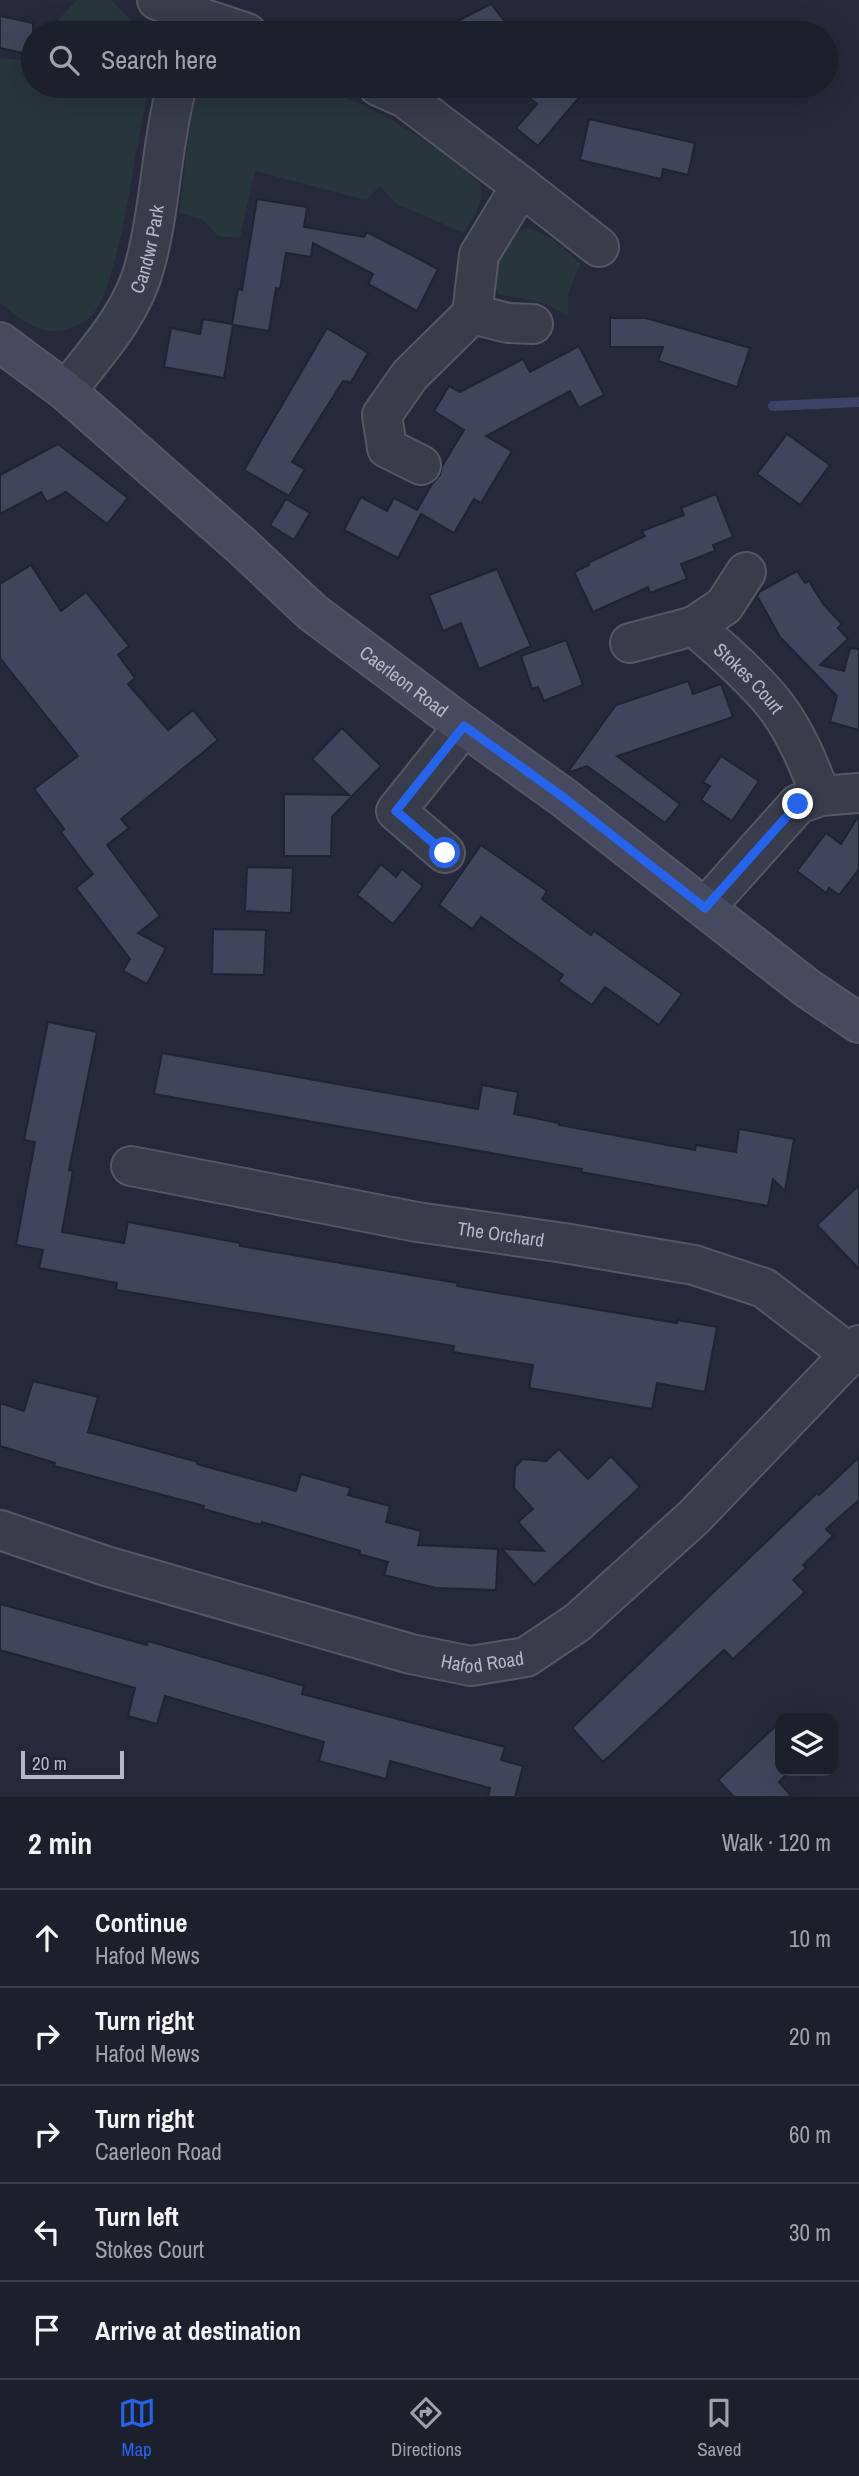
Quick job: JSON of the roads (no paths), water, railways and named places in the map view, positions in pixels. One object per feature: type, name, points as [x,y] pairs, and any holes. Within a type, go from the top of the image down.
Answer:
[{"type":"main road","name":"Caerleon Road","points":[[0,342],[66,391],[313,612],[563,797],[807,988],[859,1023]]},
{"type":"street","points":[[157,0],[216,21]]},
{"type":"street","name":"Candwr Park","points":[[66,391],[106,340],[128,306],[145,266],[175,98]]},
{"type":"street","points":[[405,98],[599,247]]},
{"type":"street","points":[[421,465],[387,448],[382,415],[410,375],[472,314],[479,255],[521,186]]},
{"type":"street","points":[[472,314],[508,323],[533,324]]},
{"type":"street","points":[[630,643],[694,626],[724,606],[746,572]]},
{"type":"street","name":"Stokes Court","points":[[694,626],[735,663],[775,706],[805,754],[821,796]]},
{"type":"street","points":[[445,853],[396,811],[464,726]]},
{"type":"street","points":[[705,908],[798,804],[821,796],[859,793]]},
{"type":"street","name":"The Orchard","points":[[131,1166],[416,1222],[694,1265],[764,1288],[854,1350]]},
{"type":"street","name":"Hafod Road","points":[[0,1530],[106,1566],[411,1654],[471,1667],[526,1657],[578,1622],[694,1517],[854,1350]]},
{"type":"waterway","points":[[773,406],[859,402]]}]
